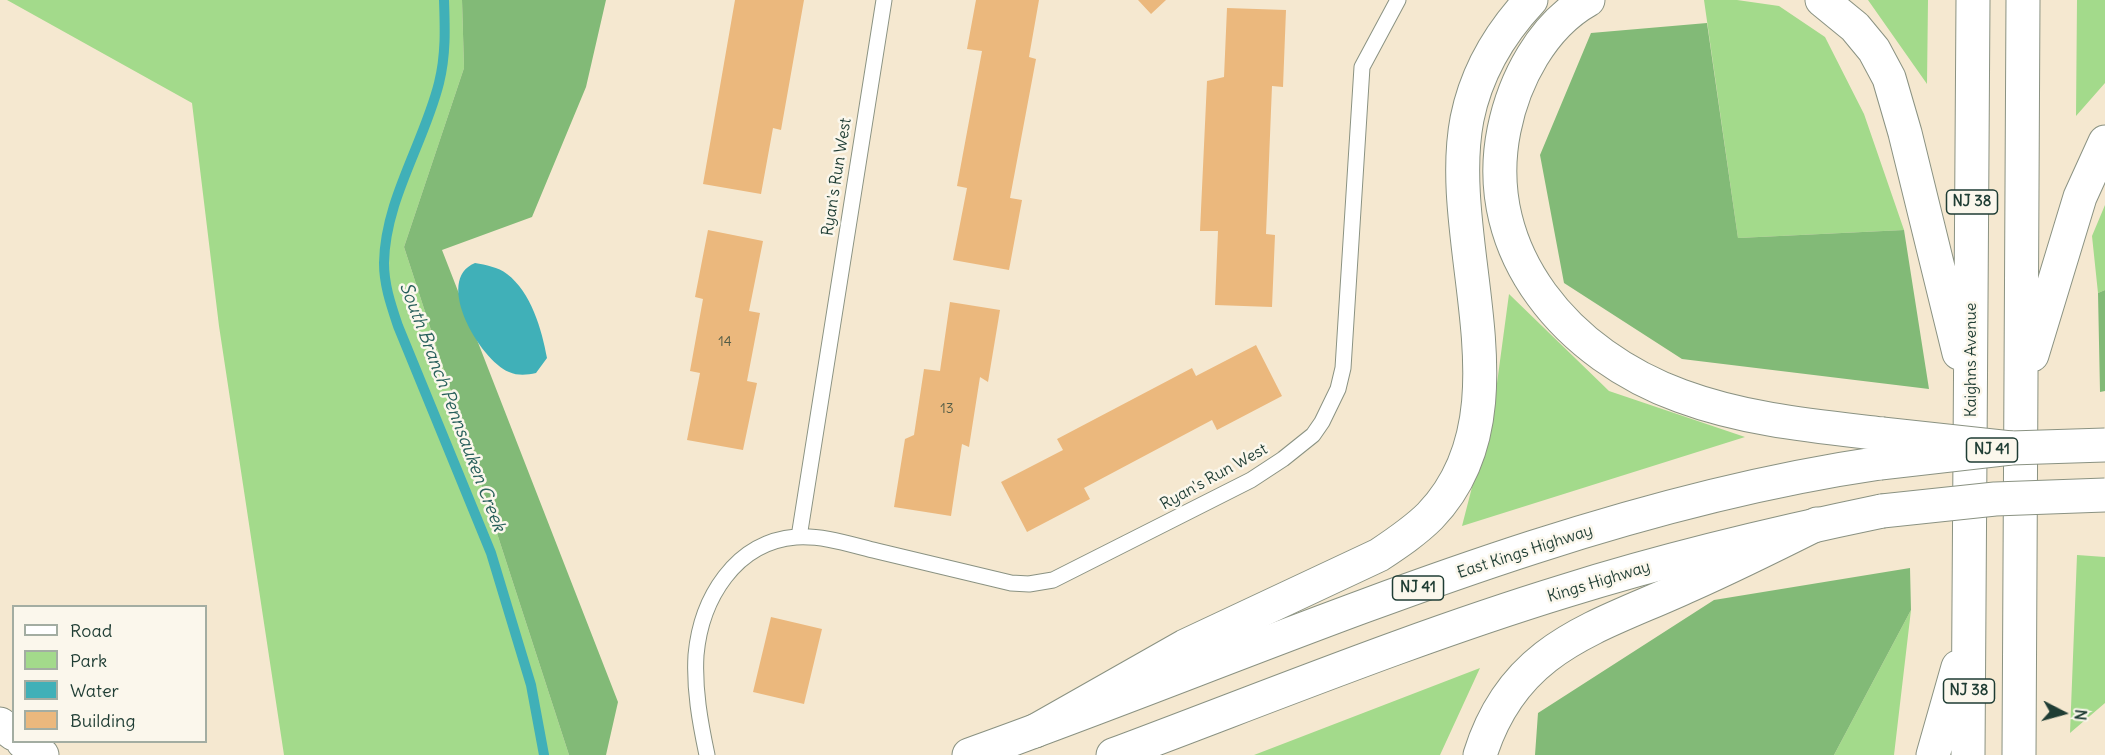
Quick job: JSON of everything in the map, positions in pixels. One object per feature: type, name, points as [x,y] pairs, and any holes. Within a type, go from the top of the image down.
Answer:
[{"type":"main road","points":[[1035,731],[1185,646],[1379,555],[1405,537],[1430,515],[1450,489],[1465,460],[1475,429],[1480,393],[1480,360],[1463,191],[1467,118],[1478,83],[1492,51],[1512,20],[1531,0]]},
{"type":"main road","points":[[1588,0],[1562,21],[1527,65],[1514,93],[1501,147],[1499,178],[1507,225],[1522,265],[1539,291],[1561,319],[1615,364],[1680,396],[1881,448]]},
{"type":"main road","points":[[1822,0],[1855,27],[1874,50],[1889,78],[1905,133],[1971,404]]},
{"type":"main road","name":"Kaighns Avenue","points":[[1968,755],[1973,0]]},
{"type":"main road","name":"NJ 38","points":[[2019,755],[2023,0]]},
{"type":"main road","points":[[2021,391],[2066,239],[2095,159],[2105,142]]},
{"type":"main road","name":"NJ 41","points":[[1881,448],[2105,445]]},
{"type":"main road","name":"East Kings Highway","points":[[969,755],[1332,620],[1579,534],[1707,497],[1825,471],[1881,448]]},
{"type":"main road","name":"Kings Highway","points":[[1113,755],[1368,659],[1565,591],[1740,542],[1882,511],[1995,500],[2105,495]]},
{"type":"main road","points":[[1480,755],[1495,716],[1508,694],[1544,658],[1615,616],[1689,586],[1818,524]]},
{"type":"main road","points":[[1933,755],[1970,627]]},
{"type":"main road","points":[[26,743],[42,755]]},
{"type":"lane","name":"Ryan's Run West","points":[[799,537],[884,0]]},
{"type":"lane","name":"Ryan's Run West","points":[[707,755],[699,716],[696,654],[711,600],[722,579],[738,561],[768,544],[799,537],[832,541],[1011,583],[1029,584],[1053,580],[1251,480],[1313,435],[1331,404],[1343,368],[1362,67],[1398,0]]},
{"type":"green space","points":[[7,0],[462,0],[464,68],[404,247],[569,755],[284,755],[219,326],[192,103]]},
{"type":"green space","points":[[462,0],[606,0],[586,87],[532,217],[442,250],[618,702],[606,755],[569,755],[404,247],[464,68]]},
{"type":"green space","points":[[1704,0],[1737,0],[1779,6],[1825,37],[1864,114],[1904,230],[1738,238]]},
{"type":"green space","points":[[1868,0],[1928,0],[1927,84]]},
{"type":"green space","points":[[2077,0],[2105,0],[2105,83],[2076,116]]},
{"type":"green space","points":[[1707,23],[1738,238],[1904,230],[1929,389],[1682,359],[1564,283],[1540,155],[1591,33]]},
{"type":"green space","points":[[2105,205],[2105,290],[2098,293],[2092,236]]},
{"type":"green space","points":[[2105,290],[2105,391],[2100,392],[2098,293]]},
{"type":"green space","points":[[1509,294],[1609,391],[1745,437],[1462,526],[1495,398]]},
{"type":"green space","points":[[2077,555],[2105,557],[2105,703],[2070,733]]},
{"type":"green space","points":[[1910,568],[1911,610],[1834,755],[1535,755],[1538,713],[1714,600]]},
{"type":"green space","points":[[1911,610],[1894,755],[1834,755]]},
{"type":"green space","points":[[1480,668],[1440,755],[1254,755]]},
{"type":"water","points":[[475,263],[496,268],[507,274],[529,301],[542,336],[547,358],[536,373],[522,375],[509,372],[497,365],[474,337],[460,302],[459,286],[463,272]]},
{"type":"building","points":[[735,0],[804,0],[781,130],[773,128],[761,194],[703,184]]},
{"type":"building","points":[[976,0],[1039,0],[1029,57],[1036,59],[1010,198],[1022,200],[1009,270],[953,260],[967,188],[957,186],[982,51],[967,49]]},
{"type":"building","points":[[1138,0],[1166,0],[1151,14]]},
{"type":"building","points":[[1227,8],[1286,10],[1283,87],[1272,86],[1266,234],[1275,235],[1272,307],[1215,305],[1218,231],[1200,231],[1207,81],[1224,77]]},
{"type":"building","points":[[708,230],[763,241],[749,311],[760,313],[747,381],[757,383],[743,450],[687,440],[700,373],[690,371],[703,299],[695,297]]},
{"type":"building","points":[[950,302],[1000,310],[988,382],[980,377],[969,447],[962,444],[951,516],[894,507],[905,439],[914,435],[924,369],[940,371]]},
{"type":"building","points":[[1256,345],[1282,396],[1217,430],[1212,420],[1084,488],[1090,499],[1027,532],[1001,482],[1063,450],[1057,439],[1192,368],[1196,376]]},
{"type":"building","points":[[771,617],[822,629],[804,704],[753,692]]},
{"type":"waterway","name":"South Branch Pennsauken Creek","points":[[444,0],[443,62],[439,83],[391,217],[386,240],[385,279],[398,326],[491,553],[531,685],[544,755]]}]
